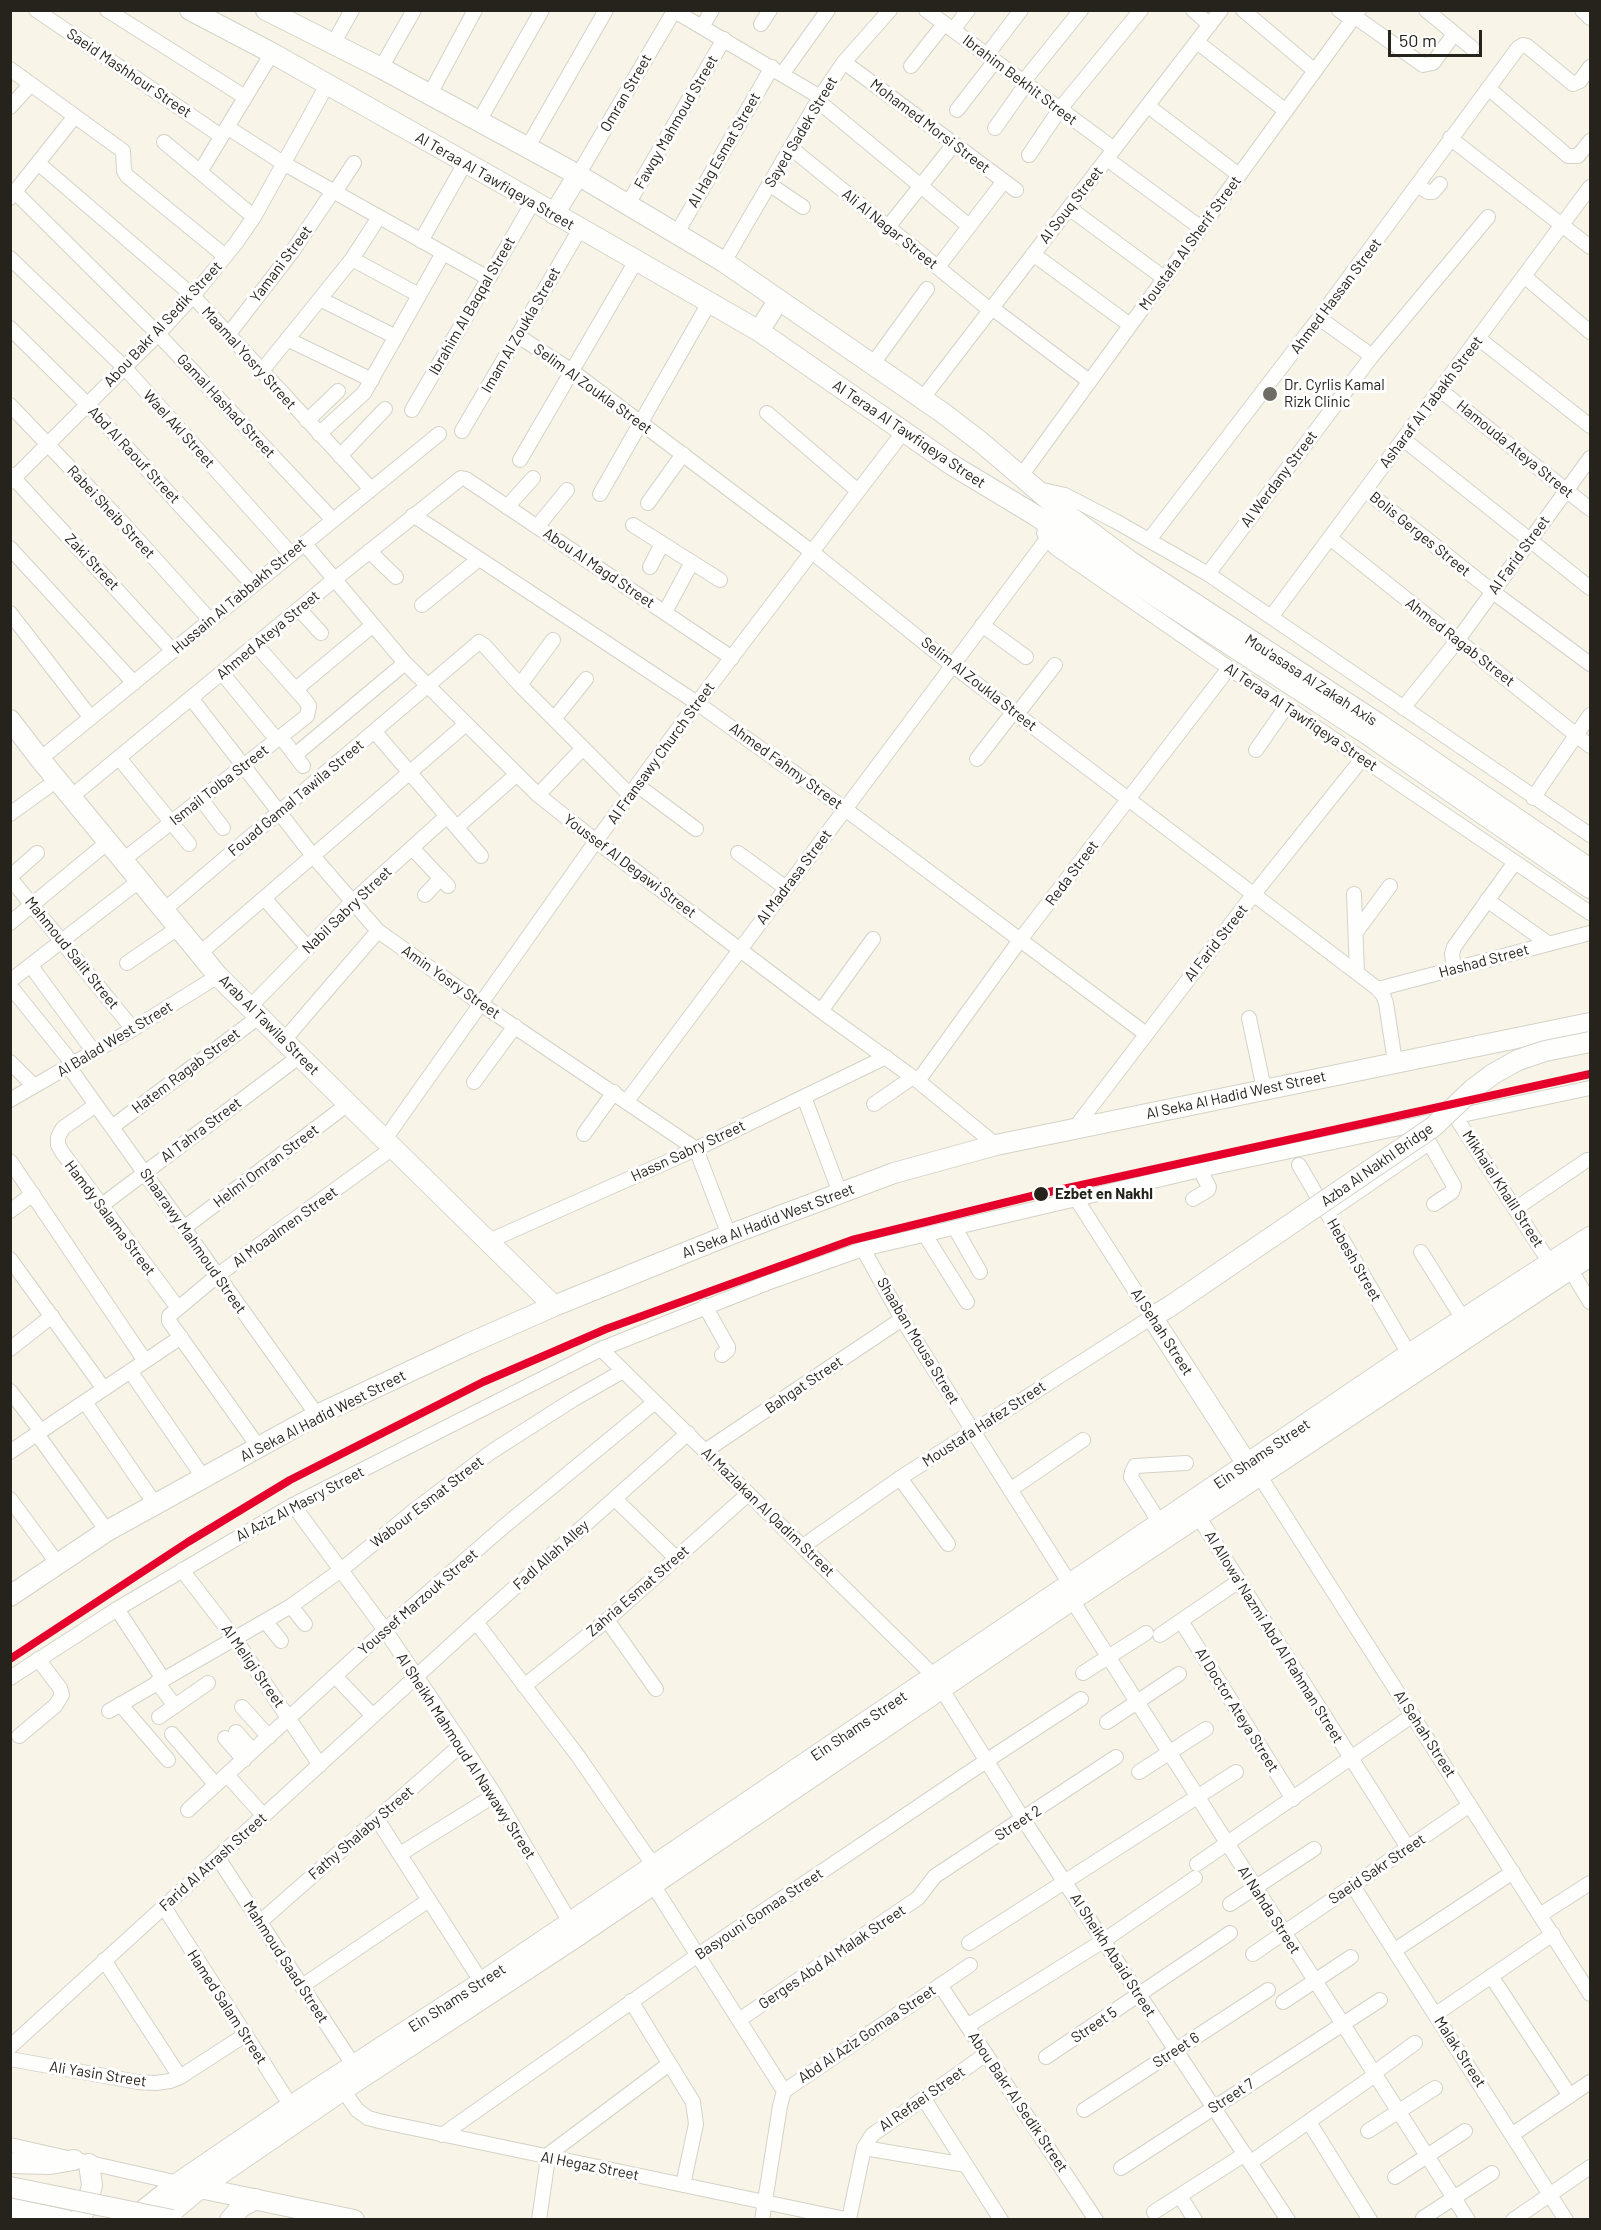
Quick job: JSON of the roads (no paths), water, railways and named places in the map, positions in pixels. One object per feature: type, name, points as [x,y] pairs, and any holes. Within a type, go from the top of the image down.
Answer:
[{"type":"main road","name":"Al Teraa Al Tawfiqeya Street","points":[[190,10],[272,53],[759,331],[977,481],[1035,515]]},
{"type":"main road","name":"Al Teraa Al Tawfiqeya Street","points":[[266,10],[288,15],[333,44],[578,175],[724,262],[963,428],[1027,482]]},
{"type":"main road","points":[[554,214],[578,175]]},
{"type":"main road","points":[[759,331],[778,301]]},
{"type":"main road","name":"Mou'asasa Al Zakah Axis","points":[[1027,482],[1131,562],[1376,722],[1590,868]]},
{"type":"main road","name":"Mou'asasa Al Zakah Axis","points":[[1035,515],[1367,734],[1590,888]]},
{"type":"main road","name":"Arab Al Tawila Street","points":[[14,731],[71,796],[218,976],[555,1306]]},
{"type":"main road","name":"Al Seka Al Hadid West Street","points":[[12,1594],[106,1531],[203,1477],[260,1449],[317,1415],[555,1306],[729,1235],[894,1173],[996,1145],[1590,1023]]},
{"type":"main road","name":"Azba Al Nakhl Bridge","points":[[1160,1312],[1433,1127],[1473,1089],[1493,1074],[1518,1060],[1545,1051],[1590,1042]]},
{"type":"main road","name":"Ein Shams Street","points":[[162,2220],[200,2188],[486,1988],[656,1876],[1071,1592],[1198,1516],[1253,1470],[1409,1354],[1590,1237]]},
{"type":"main road","name":"Ein Shams Street","points":[[1071,1592],[1160,1523],[1253,1470],[1590,1256]]},
{"type":"main road","name":"Al Sehah Street","points":[[1160,1312],[1253,1470]]},
{"type":"main road","name":"Ein Shams Street","points":[[131,2220],[178,2183],[291,2106],[486,1988],[570,1922],[656,1876]]},
{"type":"main road","points":[[10,2163],[82,2162],[92,2185],[87,2206],[79,2220]]},
{"type":"main road","points":[[10,2187],[172,2220]]},
{"type":"main road","points":[[200,2188],[354,2220]]},
{"type":"main road","points":[[230,2220],[242,2207],[256,2199]]},
{"type":"main road","points":[[10,2208],[66,2220]]},
{"type":"street","name":"Saeid Mashhour Street","points":[[36,10],[224,132]]},
{"type":"street","points":[[107,10],[245,97]]},
{"type":"street","points":[[333,44],[352,10]]},
{"type":"street","points":[[381,68],[414,10]]},
{"type":"street","points":[[430,94],[475,10]]},
{"type":"street","points":[[479,121],[542,10]]},
{"type":"street","points":[[527,148],[606,10]]},
{"type":"street","points":[[702,27],[712,10]]},
{"type":"street","points":[[761,24],[770,10]]},
{"type":"street","name":"Al Hag Esmat Street","points":[[677,233],[777,70],[828,10]]},
{"type":"street","name":"Sayed Sadek Street","points":[[724,262],[819,99],[844,62],[890,10]]},
{"type":"street","name":"Ibrahim Bekhit Street","points":[[927,10],[1060,109],[1201,228]]},
{"type":"street","points":[[911,66],[968,10]]},
{"type":"street","points":[[957,110],[1021,10]]},
{"type":"street","points":[[995,128],[1025,83],[1081,10]]},
{"type":"street","points":[[1029,155],[1060,109],[1141,10]]},
{"type":"street","points":[[1193,10],[1210,25]]},
{"type":"street","name":"Al Souq Street","points":[[922,399],[1221,10]]},
{"type":"street","points":[[1243,10],[1315,71]]},
{"type":"street","points":[[1339,10],[1355,16],[1424,65],[1432,63],[1454,34]]},
{"type":"street","points":[[1426,10],[1472,48]]},
{"type":"street","points":[[1582,10],[1590,18]]},
{"type":"street","points":[[674,11],[777,70],[819,99],[969,226]]},
{"type":"street","name":"Omran Street","points":[[578,175],[674,11]]},
{"type":"street","name":"Moustafa Al Sherif Street","points":[[1027,482],[1089,381],[1355,16]]},
{"type":"street","name":"Fawqy Mahmoud Street","points":[[628,204],[724,39]]},
{"type":"street","points":[[1197,42],[1286,111]]},
{"type":"street","name":"Ahmed Hassan Street","points":[[1149,540],[1418,186],[1450,138],[1518,48],[1523,45],[1527,46],[1573,84],[1580,81],[1590,67]]},
{"type":"street","points":[[200,172],[272,53]]},
{"type":"street","name":"Mohamed Morsi Street","points":[[844,62],[1016,190]]},
{"type":"street","points":[[10,69],[123,150],[123,167],[127,176],[225,256]]},
{"type":"street","points":[[10,108],[32,84]]},
{"type":"street","name":"Abou Bakr Al Sedik Street","points":[[12,478],[125,368],[193,296],[254,217],[327,85]]},
{"type":"street","points":[[1488,88],[1568,156],[1574,157],[1588,150]]},
{"type":"street","points":[[1148,106],[1239,175]]},
{"type":"street","points":[[13,195],[75,116]]},
{"type":"street","points":[[224,132],[488,278]]},
{"type":"street","points":[[1450,138],[1590,247]]},
{"type":"street","points":[[164,142],[254,217]]},
{"type":"street","points":[[888,227],[954,144]]},
{"type":"street","name":"Ali Al Nagar Street","points":[[791,148],[991,309],[1089,381]]},
{"type":"street","name":"Maamal Yosry Street","points":[[38,163],[193,296],[370,489]]},
{"type":"street","name":"Yamani Street","points":[[228,335],[292,252],[354,163]]},
{"type":"street","points":[[422,241],[465,163]]},
{"type":"street","points":[[938,267],[1004,181]]},
{"type":"street","points":[[769,184],[803,207]]},
{"type":"street","points":[[1418,186],[1428,192],[1433,192],[1440,184]]},
{"type":"street","name":"Asharaf Al Tabakh Street","points":[[1271,618],[1590,187]]},
{"type":"street","name":"Gamal Hashad Street","points":[[13,195],[158,334],[333,520]]},
{"type":"street","name":"Ibrahim Al Baqqal Street","points":[[412,410],[533,202]]},
{"type":"street","points":[[1068,208],[1164,278]]},
{"type":"street","points":[[261,372],[352,259],[379,217]]},
{"type":"street","name":"Al Werdany Street","points":[[1208,574],[1372,356],[1488,217]]},
{"type":"street","name":"Imam Al Zoukla Street","points":[[462,431],[580,229]]},
{"type":"street","points":[[319,434],[360,398],[443,253]]},
{"type":"street","points":[[1033,254],[1130,325]]},
{"type":"street","name":"Wael Akl Street","points":[[10,258],[125,368],[291,554]]},
{"type":"street","points":[[352,259],[419,295]]},
{"type":"street","points":[[520,460],[636,261]]},
{"type":"street","points":[[1524,276],[1590,332]]},
{"type":"street","points":[[872,365],[927,289]]},
{"type":"street","points":[[320,299],[396,337]]},
{"type":"street","points":[[600,495],[709,303]]},
{"type":"street","points":[[1319,318],[1372,356]]},
{"type":"street","name":"Abd Al Raouf Street","points":[[10,328],[88,405],[253,585]]},
{"type":"street","name":"Selim Al Zoukla Street","points":[[518,336],[572,371],[683,454],[812,552],[952,665],[1378,989]]},
{"type":"street","points":[[1478,338],[1590,426]]},
{"type":"street","points":[[287,339],[372,380]]},
{"type":"street","name":"Hamouda Ateya Street","points":[[1440,390],[1590,509]]},
{"type":"street","points":[[307,421],[338,391]]},
{"type":"street","name":"Rabei Sheib Street","points":[[10,405],[210,620]]},
{"type":"street","points":[[340,456],[385,409]]},
{"type":"street","points":[[767,413],[858,491]]},
{"type":"street","name":"Al Fransawy Church Street","points":[[390,1143],[481,1004],[633,790],[904,432]]},
{"type":"street","name":"Hussain Al Tabbakh Street","points":[[40,759],[439,434]]},
{"type":"street","points":[[1403,439],[1590,588]]},
{"type":"street","points":[[648,503],[683,454]]},
{"type":"street","name":"Al Farid Street","points":[[1403,708],[1457,641],[1590,458]]},
{"type":"street","name":"Zaki Street","points":[[12,478],[173,651]]},
{"type":"street","points":[[507,507],[533,478]]},
{"type":"street","name":"Ahmed Ateya Street","points":[[71,796],[413,515],[458,479],[466,479]]},
{"type":"street","name":"Abou Al Magd Street","points":[[466,479],[732,658]]},
{"type":"street","name":"Al Teraa Al Tawfiqeya Street","points":[[1027,482],[1065,495],[1208,574],[1590,835]]},
{"type":"street","points":[[537,527],[567,490]]},
{"type":"street","name":"Bolis Gerges Street","points":[[1365,490],[1493,592],[1590,664]]},
{"type":"street","name":"Ahmed Fahmy Street","points":[[413,515],[697,703],[845,808],[1146,1034]]},
{"type":"street","name":"Al Teraa Al Tawfiqeya Street","points":[[1035,515],[1047,539],[1057,549],[1590,913]]},
{"type":"street","points":[[633,525],[720,580]]},
{"type":"street","name":"Ahmed Ragab Street","points":[[1330,538],[1590,746]]},
{"type":"street","name":"Al Madrasa Street","points":[[627,1101],[1047,539]]},
{"type":"street","name":"Youssef Al Degawi Street","points":[[304,543],[405,663],[538,795],[596,842],[821,1011],[916,1079],[996,1145]]},
{"type":"street","points":[[650,567],[662,544]]},
{"type":"street","points":[[10,548],[134,683]]},
{"type":"street","points":[[369,551],[396,577]]},
{"type":"street","points":[[422,605],[479,559]]},
{"type":"street","points":[[665,612],[692,562]]},
{"type":"street","points":[[299,609],[321,633]]},
{"type":"street","points":[[10,613],[91,718]]},
{"type":"street","points":[[256,645],[296,689],[373,625]]},
{"type":"street","points":[[982,625],[1026,657]]},
{"type":"street","points":[[553,640],[520,685],[582,748],[633,790],[696,829]]},
{"type":"street","name":"Fouad Gamal Tawila Street","points":[[164,910],[479,642],[520,685]]},
{"type":"street","points":[[222,673],[299,760],[405,663]]},
{"type":"street","points":[[977,759],[1055,664]]},
{"type":"street","name":"Reda Street","points":[[916,1079],[1229,668]]},
{"type":"street","points":[[554,718],[586,679]]},
{"type":"street","name":"Ismail Tolba Street","points":[[123,860],[307,716],[309,706],[296,689]]},
{"type":"street","name":"Amin Yosry Street","points":[[191,698],[313,856],[378,931],[481,1004],[696,1149]]},
{"type":"street","points":[[1256,750],[1286,707]]},
{"type":"street","points":[[1533,798],[1590,715]]},
{"type":"street","points":[[199,954],[466,724]]},
{"type":"street","points":[[375,732],[482,856]]},
{"type":"street","points":[[538,795],[582,748]]},
{"type":"street","points":[[118,758],[189,844]]},
{"type":"street","name":"Al Farid Street","points":[[1074,1129],[1254,894],[1362,759]]},
{"type":"street","points":[[456,827],[517,774]]},
{"type":"street","points":[[10,814],[57,780]]},
{"type":"street","points":[[201,799],[223,828]]},
{"type":"street","name":"Nabil Sabry Street","points":[[255,1012],[308,948],[352,902],[447,816]]},
{"type":"street","points":[[10,923],[108,842]]},
{"type":"street","points":[[412,848],[444,882],[425,895]]},
{"type":"street","points":[[10,877],[38,853]]},
{"type":"street","points":[[738,854],[786,888]]},
{"type":"street","points":[[1454,969],[1452,954],[1454,947],[1515,862]]},
{"type":"street","name":"Mahmoud Salit Street","points":[[10,877],[133,1029]]},
{"type":"street","points":[[10,981],[140,880]]},
{"type":"street","points":[[1356,932],[1390,886]]},
{"type":"street","points":[[1354,894],[1357,973]]},
{"type":"street","points":[[264,898],[308,948]]},
{"type":"street","points":[[1487,900],[1549,944]]},
{"type":"street","points":[[127,963],[178,928]]},
{"type":"street","points":[[284,1040],[378,931]]},
{"type":"street","name":"Hashad Street","points":[[1378,989],[1590,933]]},
{"type":"street","points":[[821,1011],[873,939]]},
{"type":"street","points":[[31,966],[94,1052]]},
{"type":"street","name":"Al Balad West Street","points":[[10,1100],[133,1029],[218,976]]},
{"type":"street","name":"Shaarawy Mahmoud Street","points":[[10,986],[71,1065],[96,1105],[317,1415]]},
{"type":"street","points":[[1378,989],[1386,1003],[1395,1062]]},
{"type":"street","name":"Hatem Ragab Street","points":[[112,1126],[255,1012]]},
{"type":"street","points":[[1249,1018],[1264,1089]]},
{"type":"street","points":[[474,1082],[514,1026]]},
{"type":"street","name":"Al Tahra Street","points":[[102,1205],[300,1056]]},
{"type":"street","name":"Hassn Sabry Street","points":[[489,1241],[696,1149],[885,1058]]},
{"type":"street","points":[[10,1062],[34,1086]]},
{"type":"street","points":[[874,1104],[916,1079]]},
{"type":"street","name":"Al Aziz Al Masry Street","points":[[10,1678],[117,1609],[293,1505],[601,1349],[767,1283],[863,1249],[1200,1170],[1590,1088]]},
{"type":"street","points":[[584,1134],[614,1092]]},
{"type":"street","points":[[804,1097],[840,1193]]},
{"type":"street","name":"Helmi Omran Street","points":[[184,1228],[348,1104]]},
{"type":"street","name":"Hamdy Salama Street","points":[[96,1105],[63,1128],[58,1137],[58,1145],[177,1308]]},
{"type":"street","name":"Mikhaiel Khalil Street","points":[[1455,1116],[1550,1263]]},
{"type":"street","points":[[1418,1124],[1454,1186],[1448,1196],[1434,1204]]},
{"type":"street","name":"Al Moaalmen Street","points":[[177,1308],[390,1143]]},
{"type":"street","points":[[1327,1213],[1429,1143]]},
{"type":"street","points":[[696,1149],[729,1235]]},
{"type":"street","points":[[1515,1209],[1587,1160]]},
{"type":"street","points":[[10,1161],[144,1361]]},
{"type":"street","name":"Hebesh Street","points":[[1299,1165],[1409,1354]]},
{"type":"street","points":[[1193,1199],[1209,1187],[1200,1170]]},
{"type":"street","points":[[10,1211],[33,1194]]},
{"type":"street","name":"Al Sehah Street","points":[[1077,1200],[1160,1312]]},
{"type":"street","points":[[955,1228],[980,1272]]},
{"type":"street","points":[[925,1235],[967,1302]]},
{"type":"street","name":"Shaaban Mousa Street","points":[[863,1249],[902,1319],[1010,1490],[1071,1592]]},
{"type":"street","points":[[1421,1252],[1463,1319]]},
{"type":"street","points":[[10,1259],[16,1277],[52,1316],[104,1389]]},
{"type":"street","points":[[1570,1269],[1590,1302]]},
{"type":"street","points":[[706,1306],[728,1347],[722,1355]]},
{"type":"street","points":[[177,1308],[170,1314],[168,1320],[260,1449]]},
{"type":"street","name":"Moustafa Hafez Street","points":[[803,1546],[900,1478],[1160,1312]]},
{"type":"street","points":[[10,1349],[52,1316]]},
{"type":"street","name":"Bahgat Street","points":[[705,1451],[902,1319]]},
{"type":"street","points":[[10,1452],[181,1337]]},
{"type":"street","name":"Al Mazlakan Al Qadim Street","points":[[601,1349],[803,1546],[937,1682]]},
{"type":"street","points":[[130,1371],[203,1477]]},
{"type":"street","name":"Wabour Esmat Street","points":[[168,1760],[114,1707],[291,1606],[341,1570],[491,1452],[623,1371]]},
{"type":"street","points":[[10,1391],[106,1531]]},
{"type":"street","points":[[85,1402],[155,1504]]},
{"type":"street","name":"Youssef Marzouk Street","points":[[188,1810],[385,1630],[502,1528],[655,1402]]},
{"type":"street","name":"Fadl Allah Alley","points":[[416,1677],[688,1433]]},
{"type":"street","points":[[1010,1490],[1083,1440]]},
{"type":"street","points":[[1160,1523],[1131,1477],[1132,1472],[1135,1466],[1186,1463]]},
{"type":"street","name":"Al Sehah Street","points":[[1253,1470],[1413,1715],[1590,1994]]},
{"type":"street","points":[[900,1478],[948,1544]]},
{"type":"street","name":"Zahria Esmat Street","points":[[524,1686],[607,1620],[748,1494]]},
{"type":"street","points":[[10,1498],[58,1564]]},
{"type":"street","points":[[615,1498],[647,1539],[676,1558]]},
{"type":"street","name":"Al Sheikh Mahmoud Al Nawawy Street","points":[[293,1505],[385,1630],[462,1744],[570,1922]]},
{"type":"street","name":"Al Allowa' Nazmi Abd Al Rahman Street","points":[[1198,1516],[1408,1848]]},
{"type":"street","name":"Al Meligi Street","points":[[182,1570],[235,1639],[320,1765]]},
{"type":"street","points":[[1083,1673],[1108,1657],[1181,1621],[1239,1581]]},
{"type":"street","name":"Al Nahda Street","points":[[1071,1592],[1108,1657],[1226,1844],[1468,2220]]},
{"type":"street","points":[[291,1606],[305,1624]]},
{"type":"street","points":[[117,1609],[175,1706]]},
{"type":"street","points":[[607,1620],[656,1689]]},
{"type":"street","name":"Al Doctor Ateya Street","points":[[1181,1621],[1293,1798]]},
{"type":"street","points":[[266,1622],[280,1641]]},
{"type":"street","points":[[476,1622],[578,1756],[656,1876],[698,1955],[784,2091]]},
{"type":"street","points":[[19,1736],[55,1706],[62,1695],[60,1688],[38,1659]]},
{"type":"street","points":[[1107,1722],[1179,1674]]},
{"type":"street","points":[[335,1676],[373,1716]]},
{"type":"street","name":"Farid Al Atrash Street","points":[[10,2047],[416,1677]]},
{"type":"street","name":"Al Sheikh Abaid Street","points":[[937,1682],[1023,1819],[1288,2220]]},
{"type":"street","points":[[159,1717],[208,1683]]},
{"type":"street","name":"Basyouni Gomaa Street","points":[[442,2134],[698,1955],[1081,1699]]},
{"type":"street","points":[[242,1707],[269,1737]]},
{"type":"street","points":[[967,2026],[1104,1941],[1196,1871],[1226,1844],[1413,1715]]},
{"type":"street","points":[[1139,1772],[1206,1729]]},
{"type":"street","points":[[172,1734],[216,1785]]},
{"type":"street","points":[[231,1735],[249,1755]]},
{"type":"street","name":"Fathy Shalaby Street","points":[[260,1922],[462,1744]]},
{"type":"street","name":"Street 2","points":[[924,1892],[935,1876],[1116,1758]]},
{"type":"street","points":[[969,1943],[1236,1772]]},
{"type":"street","points":[[227,1775],[264,1816]]},
{"type":"street","points":[[400,1854],[495,1795]]},
{"type":"street","name":"Saeid Sakr Street","points":[[1253,1954],[1470,1805]]},
{"type":"street","points":[[377,1819],[486,1988]]},
{"type":"street","points":[[1230,1904],[1314,1849]]},
{"type":"street","name":"Mahmoud Saad Street","points":[[218,1858],[354,2066]]},
{"type":"street","points":[[1395,1950],[1513,1872]]},
{"type":"street","points":[[1540,1915],[1590,1883]]},
{"type":"street","name":"Malak Street","points":[[1353,1886],[1566,2220]]},
{"type":"street","name":"Gerges Abd Al Malak Street","points":[[739,2020],[924,1892]]},
{"type":"street","points":[[302,1986],[429,1900]]},
{"type":"street","name":"Hamed Salam Street","points":[[164,1907],[291,2106]]},
{"type":"street","name":"Street 5","points":[[1047,2057],[1230,1933]]},
{"type":"street","points":[[1436,2014],[1552,1934]]},
{"type":"street","points":[[1283,2002],[1351,1957]]},
{"type":"street","points":[[104,1960],[180,2076]]},
{"type":"street","name":"Abd Al Aziz Gomaa Street","points":[[762,2220],[784,2091],[970,1965]]},
{"type":"street","points":[[1491,1976],[1570,2096]]},
{"type":"street","name":"Abou Bakr Al Sedik Street","points":[[940,1985],[1096,2220]]},
{"type":"street","name":"Street 6","points":[[1084,2110],[1268,1990]]},
{"type":"street","name":"Street 7","points":[[1121,2168],[1380,2000]]},
{"type":"street","points":[[631,2001],[693,2102],[696,2124],[683,2185]]},
{"type":"street","name":"Ali Yasin Street","points":[[10,2059],[138,2082],[170,2081],[245,2035]]},
{"type":"street","points":[[1154,2212],[1309,2122],[1415,2043]]},
{"type":"street","name":"Al Refaei Street","points":[[864,2148],[872,2135],[986,2054]]},
{"type":"street","points":[[539,2220],[547,2157],[669,2064]]},
{"type":"street","points":[[1512,2134],[1590,2082]]},
{"type":"street","points":[[1368,2131],[1435,2088]]},
{"type":"street","name":"Al Hegaz Street","points":[[343,2090],[357,2110],[368,2118],[850,2219]]},
{"type":"street","points":[[924,2099],[1001,2220]]},
{"type":"street","points":[[1309,2122],[1370,2220]]},
{"type":"street","points":[[1395,2177],[1465,2131]]},
{"type":"street","points":[[10,2145],[200,2188]]},
{"type":"street","points":[[850,2219],[864,2148],[966,2165]]},
{"type":"street","points":[[1513,2220],[1590,2167]]},
{"type":"street","points":[[1423,2218],[1492,2173]]},
{"type":"street","points":[[1179,2196],[1195,2220]]},
{"type":"place","name":"Dr. Cyrlis Kamal Rizk Clinic","points":[[1270,394]]},
{"type":"place","name":"Ezbet en Nakhl","points":[[1041,1194]]}]
